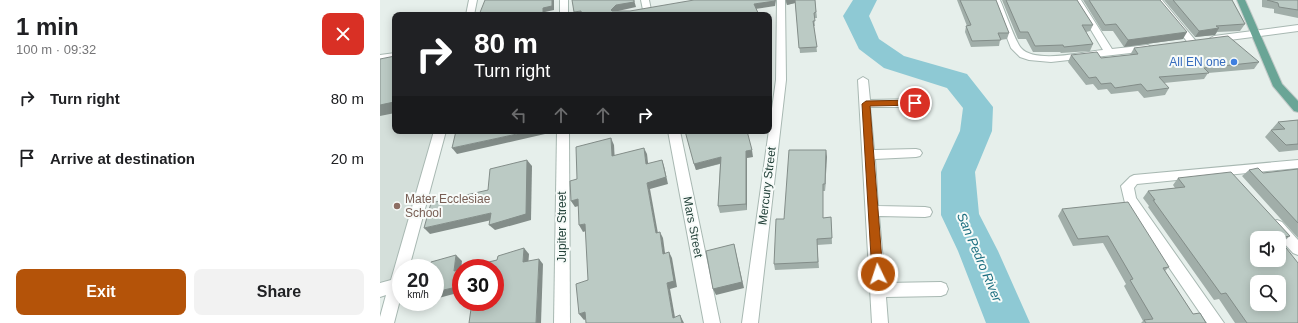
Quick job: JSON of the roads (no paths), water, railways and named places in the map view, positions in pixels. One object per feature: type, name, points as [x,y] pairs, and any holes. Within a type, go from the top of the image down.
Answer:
[{"type":"main road","points":[[1241,0],[1278,86],[1298,108]]},
{"type":"street","points":[[471,12],[473,0]]},
{"type":"street","points":[[564,0],[564,12]]},
{"type":"street","points":[[645,0],[647,11]]},
{"type":"street","name":"Mercury Street","points":[[750,323],[781,80],[774,25],[781,0]]},
{"type":"street","points":[[996,0],[1016,48],[1021,54],[1028,57],[1040,60],[1154,47]]},
{"type":"street","points":[[1077,0],[1109,53]]},
{"type":"street","points":[[1158,0],[1195,42],[1298,28]]},
{"type":"street","points":[[380,58],[392,56]]},
{"type":"street","points":[[863,80],[866,104],[880,323]]},
{"type":"street","points":[[866,104],[915,103]]},
{"type":"street","points":[[403,259],[439,134]]},
{"type":"street","name":"Jupiter Street","points":[[562,323],[563,134]]},
{"type":"street","name":"Mars Street","points":[[675,134],[712,323]]},
{"type":"street","points":[[869,154],[916,153]]},
{"type":"street","points":[[1216,323],[1130,199],[1127,186],[1134,180],[1298,164]]},
{"type":"street","points":[[1228,171],[1238,182]]},
{"type":"street","points":[[873,211],[925,212]]},
{"type":"street","points":[[1268,215],[1298,249]]},
{"type":"street","points":[[380,290],[392,287]]},
{"type":"street","points":[[878,290],[941,289]]},
{"type":"street","points":[[386,323],[392,298]]},
{"type":"waterway","name":"San Pedro River","points":[[865,0],[856,16],[868,43],[894,62],[957,81],[978,107],[976,131],[958,172],[960,215],[978,251],[1008,323]]},
{"type":"place","name":"All EN one","points":[[1234,62]]},
{"type":"place","name":"Mater Ecclesiae School","points":[[397,206]]}]
